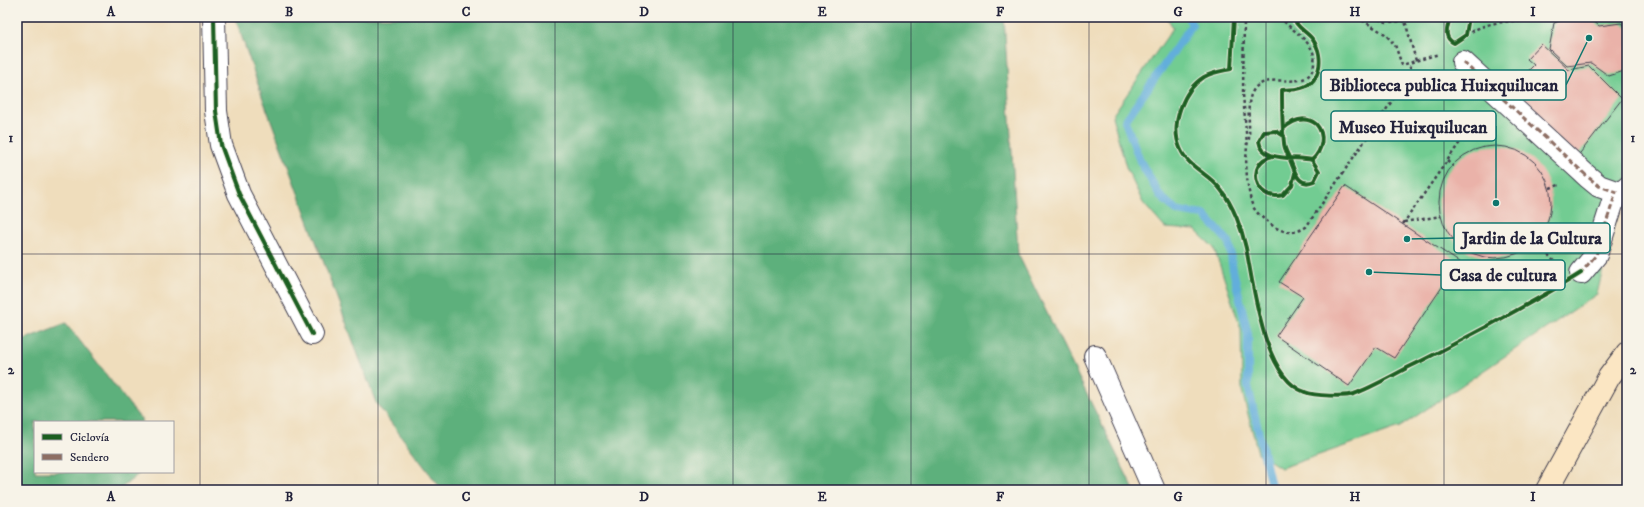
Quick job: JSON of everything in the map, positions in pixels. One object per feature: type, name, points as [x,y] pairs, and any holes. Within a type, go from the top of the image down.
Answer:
[{"type":"main road","points":[[1547,490],[1609,377],[1627,353]]},
{"type":"street","points":[[214,17],[216,111],[221,145],[239,194],[312,334]]},
{"type":"street","points":[[1463,62],[1599,186],[1621,188],[1596,255],[1581,274]]},
{"type":"street","points":[[1095,356],[1154,490]]},
{"type":"path","points":[[1244,17],[1242,94],[1247,145],[1247,174],[1251,202],[1254,209],[1262,217],[1283,231],[1299,232],[1306,227],[1405,82],[1412,62],[1402,65],[1395,45],[1385,34],[1357,17]]},
{"type":"path","points":[[1247,145],[1249,140],[1250,99],[1256,87],[1265,81],[1275,79],[1290,81],[1303,79],[1307,77],[1314,66],[1314,55],[1312,50],[1301,36],[1280,17]]},
{"type":"path","points":[[1373,17],[1387,22],[1404,21]]},
{"type":"path","points":[[1404,17],[1416,61]]},
{"type":"path","points":[[1464,36],[1475,29],[1495,22],[1542,17]]},
{"type":"path","points":[[1464,36],[1467,29]]},
{"type":"path","points":[[1441,216],[1403,223],[1495,92]]},
{"type":"path","points":[[1447,162],[1453,166]]},
{"type":"green space","points":[[235,17],[1004,17],[1018,254],[1134,490],[442,490],[376,403],[263,99]]},
{"type":"green space","points":[[1167,17],[1627,17],[1627,197],[1619,202],[1597,294],[1400,427],[1281,468],[1258,453],[1242,391],[1241,329],[1214,248],[1195,230],[1165,228],[1143,203],[1126,167],[1112,116],[1173,28]]},
{"type":"green space","points":[[66,323],[142,421],[34,421],[34,473],[140,473],[119,490],[17,490],[17,342]]},
{"type":"building","points":[[1569,17],[1589,17],[1599,26],[1621,23],[1627,28],[1627,70],[1609,76],[1591,63],[1567,66],[1549,49],[1554,23]]},
{"type":"building","points":[[1541,44],[1569,70],[1589,66],[1622,99],[1577,157],[1507,92],[1534,65],[1527,59]]},
{"type":"building","points":[[1495,146],[1516,151],[1526,156],[1534,163],[1541,171],[1546,181],[1551,202],[1546,223],[1541,233],[1534,241],[1526,248],[1516,253],[1495,258],[1474,253],[1464,248],[1456,241],[1449,233],[1444,223],[1439,202],[1444,181],[1449,171],[1456,163],[1464,156],[1474,151]]},
{"type":"building","points":[[1345,186],[1459,262],[1394,358],[1376,347],[1349,386],[1276,336],[1303,297],[1279,282]]},
{"type":"waterway","points":[[1188,17],[1192,25],[1125,121],[1140,161],[1160,196],[1177,211],[1204,215],[1229,242],[1233,270],[1248,334],[1248,386],[1271,486],[1275,490]]},
{"type":"marked path","points":[[1463,62],[1588,177],[1599,186],[1616,192],[1596,255],[1581,273]]},
{"type":"cycle path","points":[[214,17],[216,111],[221,145],[239,194],[312,334]]},
{"type":"cycle path","points":[[1234,17],[1231,69],[1204,77],[1190,90],[1180,108],[1177,139],[1180,148],[1188,161],[1216,184],[1233,210],[1244,241],[1257,307],[1270,350],[1279,369],[1291,383],[1309,393],[1337,396],[1354,394],[1486,327],[1581,273]]},
{"type":"cycle path","points":[[1284,136],[1276,131],[1264,132],[1259,141],[1261,148],[1266,153],[1273,156],[1289,158],[1297,158],[1312,160],[1319,171],[1314,181],[1309,183],[1304,182],[1298,177],[1294,169],[1290,160],[1289,158],[1285,149],[1284,145],[1283,136],[1283,130],[1282,123],[1282,90],[1297,89],[1311,82],[1316,76],[1320,62],[1317,47],[1313,40],[1299,27],[1293,17]]},
{"type":"cycle path","points":[[1450,17],[1447,35],[1450,41],[1454,43],[1466,35],[1469,17]]},
{"type":"cycle path","points":[[1283,129],[1291,123],[1303,119],[1312,121],[1316,124],[1321,133],[1322,143],[1312,160]]},
{"type":"cycle path","points":[[1273,156],[1264,159],[1259,165],[1256,173],[1260,187],[1265,193],[1273,196],[1283,195],[1292,185],[1295,173]]},
{"type":"place","name":"Biblioteca publica Huixquilucan","points":[[1589,38]]},
{"type":"place","name":"Museo Huixquilucan","points":[[1496,203]]},
{"type":"place","name":"Jardin de la Cultura","points":[[1407,239]]},
{"type":"place","name":"Casa de cultura","points":[[1369,272]]}]
